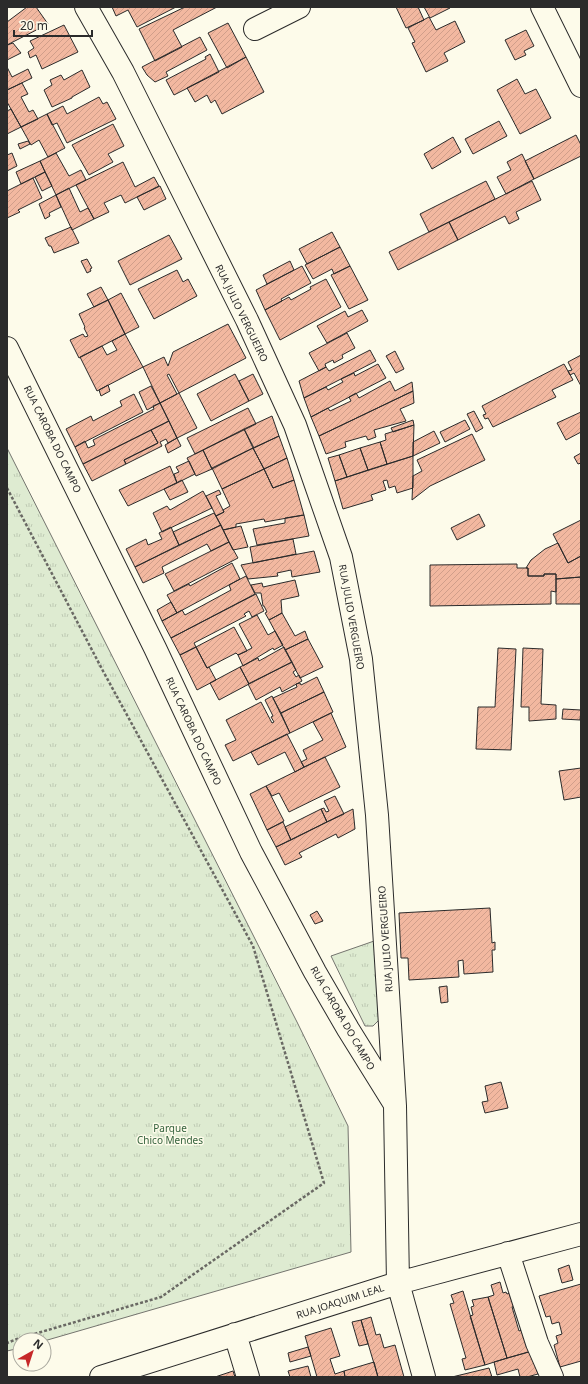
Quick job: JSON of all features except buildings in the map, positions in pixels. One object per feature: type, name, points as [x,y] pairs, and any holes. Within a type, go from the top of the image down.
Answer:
[{"type":"street","name":"RUA JULIO VERGUEIRO","points":[[86,7],[123,72],[247,320],[295,425],[341,557],[361,659],[377,815],[395,1106],[398,1283],[424,1377]]},
{"type":"street","points":[[542,7],[581,86]]},
{"type":"street","points":[[255,29],[294,8]]},
{"type":"street","name":"RUA CAROBA DO CAMPO","points":[[7,348],[155,648],[251,852],[315,972],[395,1106]]},
{"type":"street","name":"RUA JOAQUIM LEAL","points":[[101,1377],[398,1283],[581,1234]]},
{"type":"street","points":[[508,1253],[537,1343],[552,1377]]},
{"type":"street","points":[[235,1334],[248,1377]]},
{"type":"path","points":[[7,488],[103,671],[253,946],[324,1183],[161,1296],[25,1336],[7,1343]]},
{"type":"green space","name":"Parque Chico Mendes","points":[[7,448],[348,1126],[351,1252],[52,1339],[52,1332],[12,1332],[12,1350],[7,1351]]},
{"type":"green space","points":[[377,940],[379,1020],[373,1026],[365,1026],[331,956]]}]
